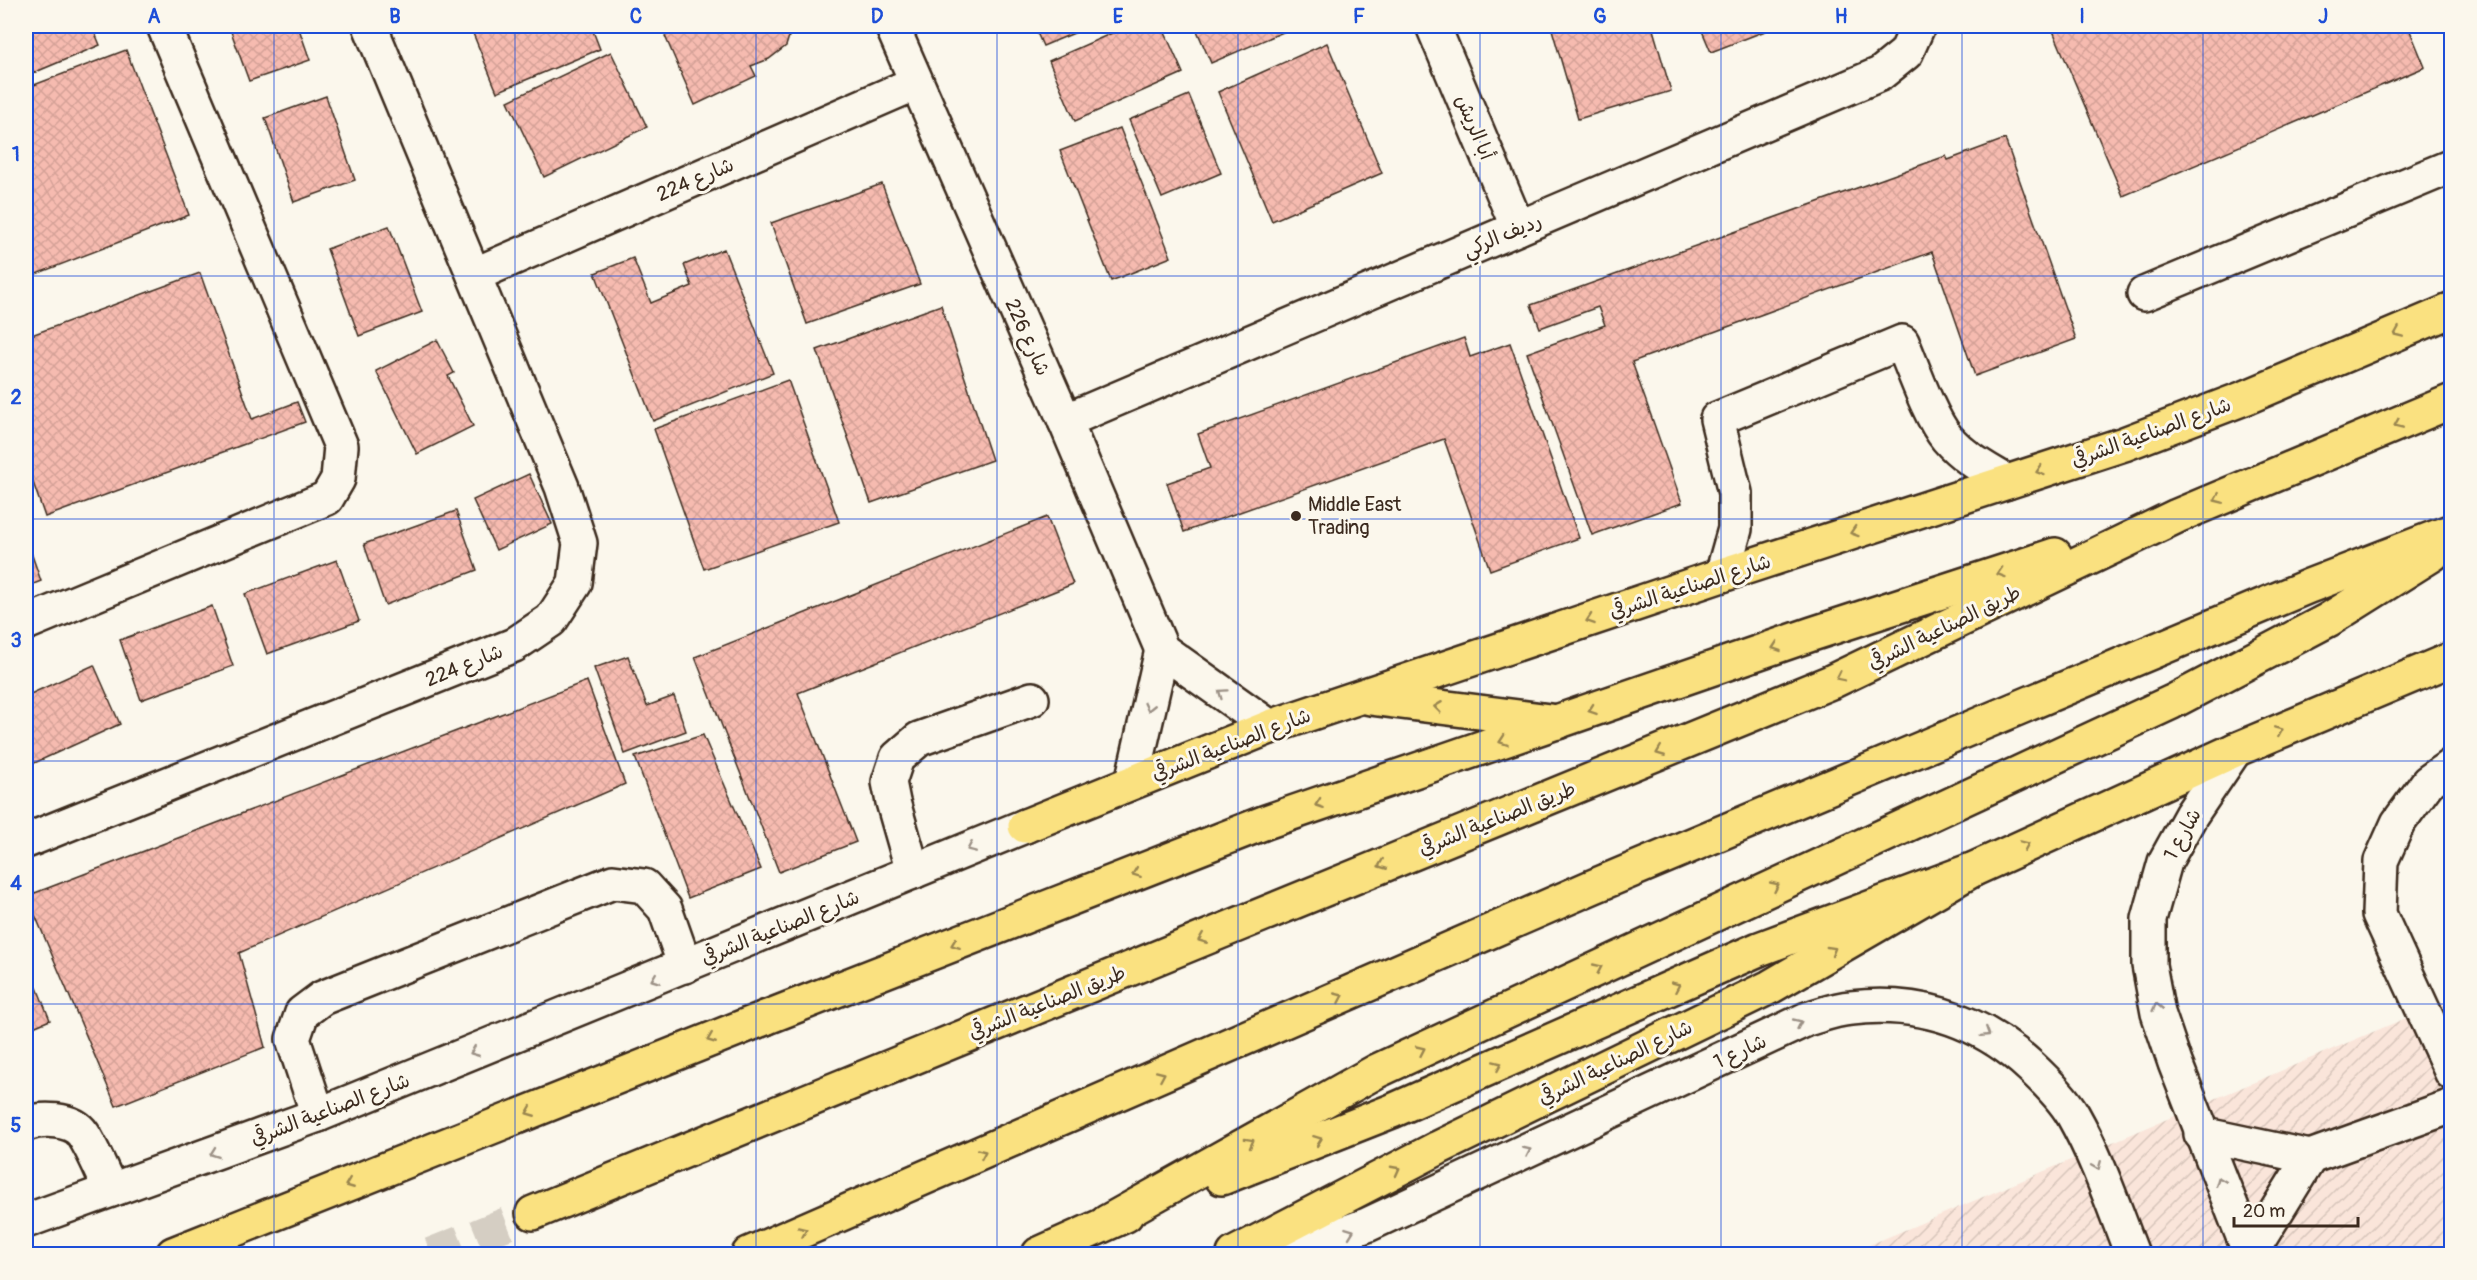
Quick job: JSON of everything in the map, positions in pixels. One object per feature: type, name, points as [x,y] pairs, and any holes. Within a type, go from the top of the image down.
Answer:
[{"type":"main road","name":"شارع الصناعية الشرقي","points":[[1025,826],[1270,727],[1722,575],[2124,444],[2247,398],[2451,310]]},
{"type":"main road","name":"طريق الصناعية الشرقي","points":[[533,1213],[1831,682],[2177,516],[2451,401]]},
{"type":"main road","points":[[173,1254],[765,1018],[1266,822],[1812,634],[2177,516]]},
{"type":"main road","points":[[749,1254],[1592,887],[2308,586],[2451,531]]},
{"type":"main road","points":[[1107,1222],[1377,1071],[2172,702],[2328,620],[2451,541]]},
{"type":"main road","name":"شارع الصناعية الشرقي","points":[[1243,1251],[1438,1148],[1770,987],[1972,870],[2235,750],[2451,659]]},
{"type":"main road","points":[[1360,697],[1558,722]]},
{"type":"main road","points":[[1039,1254],[1107,1222],[1392,1111],[1759,949],[1972,870]]},
{"type":"street","points":[[26,623],[327,498],[338,478],[340,446],[164,26]]},
{"type":"street","name":"شارع 224","points":[[26,842],[514,645],[551,620],[575,583],[580,543],[562,487],[370,26]]},
{"type":"street","name":"شارع 226","points":[[892,26],[1065,421],[1162,650]]},
{"type":"street","name":"أبا الريش","points":[[1433,26],[1518,228]]},
{"type":"street","name":"رديف الركي","points":[[1065,421],[1880,74],[1906,53],[1918,26]]},
{"type":"street","name":"شارع 224","points":[[474,275],[916,83]]},
{"type":"street","points":[[2144,294],[2451,166]]},
{"type":"street","points":[[1722,575],[1735,529],[1735,493],[1717,419],[1902,342],[1924,395],[1946,437],[1966,457],[2007,482]]},
{"type":"street","points":[[1132,782],[1162,650],[1270,727]]},
{"type":"street","points":[[913,872],[889,782],[897,758],[919,739],[1032,699]]},
{"type":"street","name":"شارع 1","points":[[2235,750],[2191,815],[2165,862],[2149,919],[2149,965],[2158,1013],[2202,1134],[2250,1254]]},
{"type":"street","points":[[2451,765],[2428,782],[2398,822],[2381,861],[2379,914],[2451,1073]]},
{"type":"street","name":"شارع الصناعية الشرقي","points":[[26,1221],[318,1115],[1025,826]]},
{"type":"street","points":[[318,1115],[293,1039],[302,1013],[322,998],[613,882],[644,886],[665,909],[686,966]]},
{"type":"street","name":"شارع 1","points":[[1243,1251],[1309,1244],[1367,1225],[1807,1019],[1849,1008],[1892,1006],[1935,1012],[1976,1027],[2012,1050],[2044,1079],[2072,1113],[2093,1156],[2132,1254]]},
{"type":"street","points":[[2202,1134],[2310,1157],[2451,1106]]},
{"type":"street","points":[[26,1124],[37,1119],[64,1123],[82,1132],[111,1190]]},
{"type":"street","name":"شارع 1","points":[[2250,1254],[2310,1157]]},
{"type":"shaded area","points":[[2451,999],[2451,1254],[1848,1254]]},
{"type":"building","points":[[26,26],[92,26],[100,45],[26,76]]},
{"type":"building","points":[[229,26],[298,26],[310,60],[249,81]]},
{"type":"building","points":[[470,26],[591,26],[600,49],[497,92]]},
{"type":"building","points":[[660,26],[674,26],[662,31]]},
{"type":"building","points":[[688,26],[791,26],[791,30],[786,46],[769,59],[751,66],[756,76],[695,105],[665,36]]},
{"type":"building","points":[[1034,26],[1091,26],[1043,46]]},
{"type":"building","points":[[1128,26],[1162,26],[1183,73],[1075,121],[1049,61]]},
{"type":"building","points":[[1195,26],[1297,26],[1211,63]]},
{"type":"building","points":[[1551,26],[1652,26],[1671,91],[1578,119]]},
{"type":"building","points":[[1700,26],[1778,26],[1711,52]]},
{"type":"building","points":[[2051,26],[2408,26],[2425,67],[2123,196]]},
{"type":"building","points":[[1327,43],[1382,173],[1272,221],[1218,92]]},
{"type":"building","points":[[126,50],[189,215],[26,278],[26,88]]},
{"type":"building","points":[[611,52],[647,127],[544,177],[508,101]]},
{"type":"building","points":[[1189,95],[1221,173],[1162,198],[1129,120]]},
{"type":"building","points":[[326,96],[355,180],[294,202],[265,118]]},
{"type":"building","points":[[1120,128],[1171,257],[1111,281],[1060,151]]},
{"type":"building","points":[[2005,139],[2076,339],[1975,376],[1932,252],[1632,362],[1682,503],[1592,535],[1527,353],[1605,325],[1598,307],[1540,328],[1531,305],[1946,156],[1948,160]]},
{"type":"building","points":[[882,184],[920,284],[807,324],[771,223]]},
{"type":"building","points":[[389,226],[422,312],[359,336],[327,249]]},
{"type":"building","points":[[724,249],[773,373],[653,421],[595,273],[633,258],[651,303],[692,286],[684,265]]},
{"type":"building","points":[[200,273],[252,419],[297,402],[305,422],[45,517],[26,462],[26,337]]},
{"type":"building","points":[[941,305],[992,460],[871,503],[817,350]]},
{"type":"building","points":[[1464,338],[1470,357],[1510,343],[1579,538],[1490,570],[1444,439],[1184,532],[1167,483],[1210,468],[1198,434]]},
{"type":"building","points":[[437,340],[454,373],[448,376],[473,426],[417,454],[376,371]]},
{"type":"building","points":[[788,380],[839,522],[704,569],[654,429]]},
{"type":"building","points":[[529,474],[552,524],[496,550],[473,500]]},
{"type":"building","points":[[456,511],[477,570],[385,605],[364,544]]},
{"type":"building","points":[[1047,517],[1073,584],[798,693],[856,842],[779,872],[695,657]]},
{"type":"building","points":[[26,538],[41,581],[26,587]]},
{"type":"building","points":[[337,560],[359,621],[267,654],[245,594]]},
{"type":"building","points":[[212,606],[233,666],[141,700],[120,640]]},
{"type":"building","points":[[628,656],[647,706],[674,696],[686,731],[625,754],[594,668]]},
{"type":"building","points":[[94,665],[120,724],[30,765],[26,755],[26,696]]},
{"type":"building","points":[[587,681],[625,784],[239,953],[265,1047],[116,1106],[27,896]]},
{"type":"building","points":[[703,735],[761,869],[688,898],[635,757]]},
{"type":"building","points":[[26,960],[50,1020],[26,1030]]},
{"type":"tunnel","points":[[431,1254],[533,1213]]},
{"type":"place","name":"Middle East Trading","points":[[1296,516]]}]
